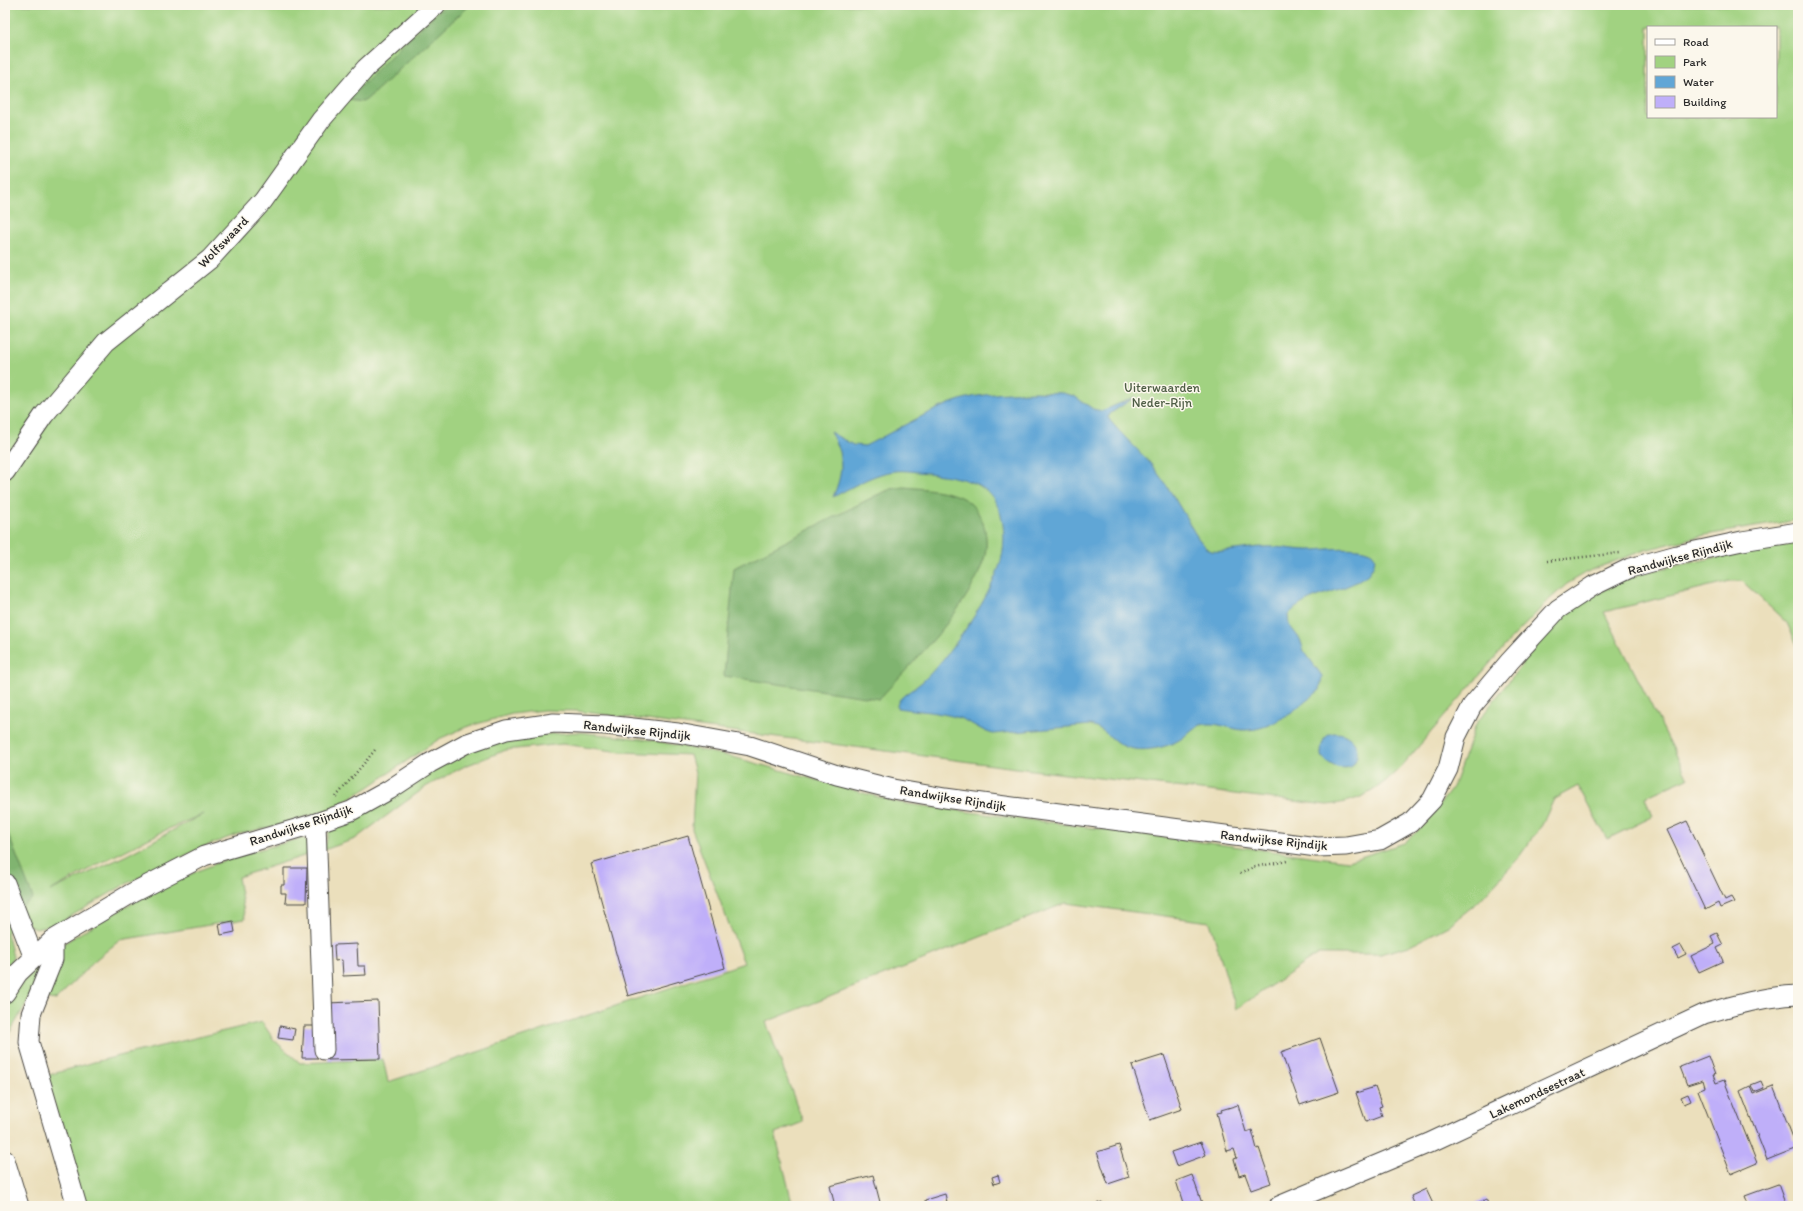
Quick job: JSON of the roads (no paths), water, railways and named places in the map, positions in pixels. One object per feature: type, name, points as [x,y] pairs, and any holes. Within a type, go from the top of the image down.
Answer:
[{"type":"street","name":"Wolfswaard","points":[[5,472],[44,414],[106,342],[210,259],[263,200],[321,120],[366,68],[436,5]]},
{"type":"street","name":"Randwijkse Rijndijk","points":[[5,993],[18,973],[53,940],[132,893],[204,856],[316,823],[351,811],[389,790],[430,763],[465,744],[506,730],[554,723],[606,725],[678,733],[750,746],[837,775],[893,789],[945,798],[1317,847],[1353,845],[1380,840],[1410,823],[1432,800],[1448,770],[1456,737],[1472,706],[1510,661],[1558,609],[1593,586],[1630,568],[1677,555],[1742,541],[1798,532]]},
{"type":"street","points":[[316,823],[324,1050]]},
{"type":"street","points":[[5,883],[34,958]]},
{"type":"street","points":[[53,940],[52,960],[31,1014],[29,1042],[77,1206]]},
{"type":"street","name":"Lakemondsestraat","points":[[1279,1206],[1310,1201],[1429,1143],[1704,1014],[1748,1001],[1784,995],[1798,995]]},
{"type":"street","points":[[5,1160],[19,1206]]},
{"type":"water","points":[[1034,392],[1062,393],[1074,396],[1093,409],[1102,411],[1135,397],[1111,413],[1108,417],[1154,468],[1174,497],[1202,543],[1211,551],[1257,547],[1309,550],[1348,548],[1364,550],[1373,554],[1375,560],[1367,575],[1346,587],[1311,599],[1288,615],[1289,625],[1300,639],[1304,651],[1322,676],[1320,690],[1284,717],[1265,727],[1243,730],[1206,724],[1195,727],[1181,739],[1169,745],[1154,749],[1139,750],[1121,745],[1100,729],[1090,725],[993,734],[952,716],[897,708],[900,699],[925,679],[944,658],[960,638],[981,605],[993,582],[1001,561],[1004,540],[1002,519],[994,500],[982,487],[960,478],[944,475],[894,471],[867,479],[833,497],[837,488],[841,464],[838,449],[830,432],[853,445],[865,446],[929,413],[967,398],[984,395]]},
{"type":"water","points":[[1341,733],[1345,735],[1350,738],[1356,746],[1356,759],[1351,767],[1342,768],[1334,766],[1321,756],[1324,739],[1329,734]]},
{"type":"park label","name":"Uiterwaarden Neder-Rijn","points":[[1162,394]]}]
